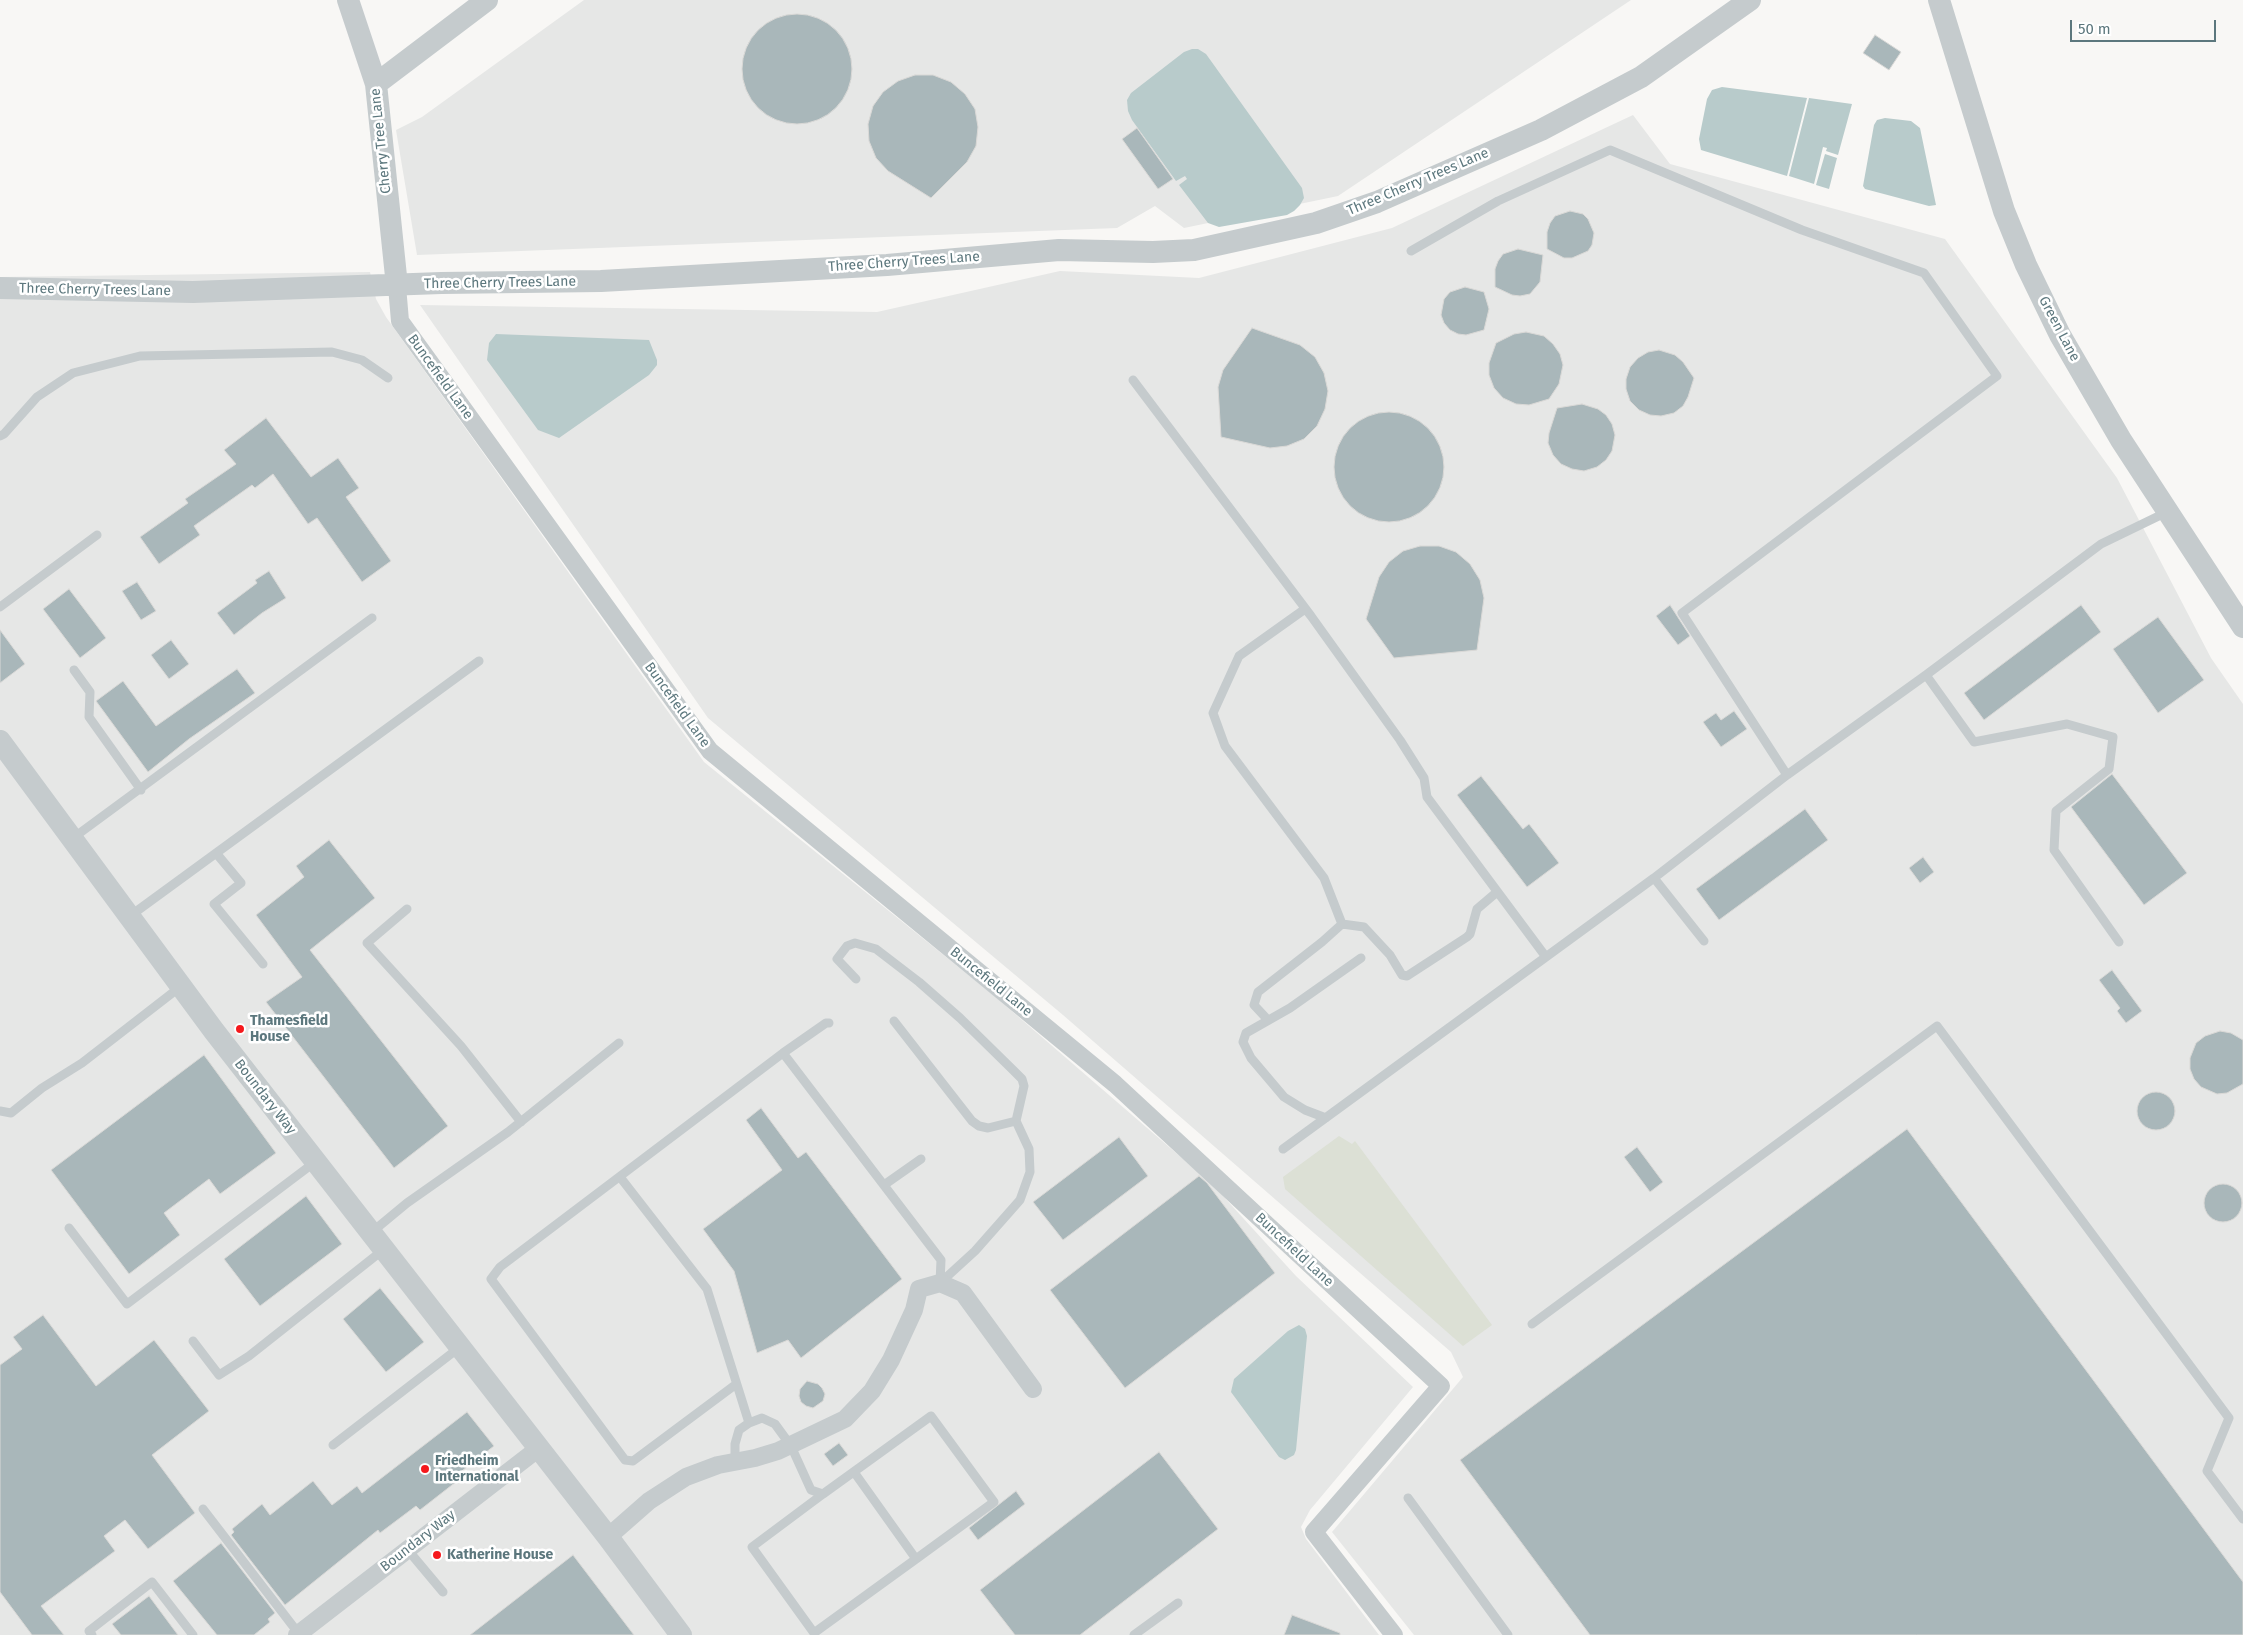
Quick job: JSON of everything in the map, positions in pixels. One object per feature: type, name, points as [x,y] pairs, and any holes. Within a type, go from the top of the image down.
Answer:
[{"type":"street","name":"Cherry Tree Lane","points":[[348,0],[376,84],[397,286]]},
{"type":"street","points":[[376,84],[487,0]]},
{"type":"street","name":"Three Cherry Trees Lane","points":[[0,288],[193,292],[620,280],[887,265],[1059,250],[1153,252],[1194,250],[1316,223],[1377,202],[1541,130],[1641,77],[1750,0]]},
{"type":"street","name":"Green Lane","points":[[1938,0],[2004,211],[2026,265],[2060,335],[2121,440],[2243,627]]},
{"type":"street","name":"Buncefield Lane","points":[[397,286],[400,320],[710,750],[1115,1084],[1440,1386],[1314,1532],[1394,1635]]},
{"type":"street","name":"Boundary Way","points":[[0,741],[181,986],[315,1162],[608,1537],[681,1635]]},
{"type":"street","points":[[608,1537],[650,1501],[686,1477],[718,1465],[755,1458],[791,1446],[845,1419],[872,1391],[891,1360],[914,1310],[919,1289],[940,1283],[963,1292],[1033,1389]]},
{"type":"street","name":"Boundary Way","points":[[298,1634],[539,1448]]},
{"type":"lane","points":[[1411,252],[1498,201],[1610,150],[1802,230],[1924,273],[1997,376],[1682,613],[1786,775]]},
{"type":"lane","points":[[2,435],[37,397],[73,373],[140,356],[332,352],[362,360],[388,378]]},
{"type":"lane","points":[[1133,380],[1305,609],[1400,740],[1424,778],[1428,798],[1546,957]]},
{"type":"lane","points":[[1283,1149],[1654,878],[1786,775],[2101,544],[2168,512]]},
{"type":"lane","points":[[0,607],[97,535]]},
{"type":"lane","points":[[1305,609],[1239,656],[1213,713],[1225,746],[1324,878],[1342,924]]},
{"type":"lane","points":[[73,838],[372,618]]},
{"type":"lane","points":[[130,916],[479,661]]},
{"type":"lane","points":[[74,670],[90,692],[89,717],[140,790]]},
{"type":"lane","points":[[1926,674],[1974,742],[2067,724],[2113,737],[2109,769],[2056,811],[2054,850],[2119,942]]},
{"type":"lane","points":[[216,853],[241,883],[214,904],[263,964]]},
{"type":"lane","points":[[1654,878],[1704,942]]},
{"type":"lane","points":[[1268,1020],[1254,1005],[1258,992],[1342,924],[1364,927],[1390,955],[1402,975],[1407,976],[1467,937],[1470,934],[1477,909],[1497,892]]},
{"type":"lane","points":[[407,909],[367,943],[461,1046],[521,1122]]},
{"type":"lane","points":[[856,979],[837,959],[847,946],[855,943],[876,949],[960,1018],[1022,1079],[1024,1086],[1016,1121],[1028,1149],[1030,1172],[1020,1200],[975,1251],[940,1283]]},
{"type":"lane","points":[[1326,1118],[1304,1110],[1284,1097],[1246,1052],[1243,1042],[1246,1033],[1290,1008],[1361,958]]},
{"type":"lane","points":[[0,1111],[11,1113],[42,1088],[82,1063],[181,986]]},
{"type":"lane","points":[[894,1021],[972,1121],[979,1126],[988,1128],[1016,1121]]},
{"type":"lane","points":[[736,1385],[633,1461],[625,1460],[492,1279],[500,1267],[784,1053],[826,1023],[829,1023]]},
{"type":"lane","points":[[1532,1324],[1937,1026],[2229,1418],[2207,1471],[2243,1520]]},
{"type":"lane","points":[[193,1340],[219,1375],[249,1356],[377,1242],[407,1203],[521,1122],[619,1043]]},
{"type":"lane","points":[[784,1053],[941,1260],[940,1283]]},
{"type":"lane","points":[[884,1185],[920,1159]]},
{"type":"lane","points":[[69,1228],[127,1304],[315,1162]]},
{"type":"lane","points":[[620,1177],[707,1289],[749,1423]]},
{"type":"lane","points":[[333,1445],[460,1347]]},
{"type":"lane","points":[[931,1416],[994,1502],[814,1633],[752,1547],[823,1494],[931,1416]]},
{"type":"lane","points":[[735,1462],[735,1444],[739,1430],[749,1423],[762,1418],[775,1424],[791,1446],[811,1490],[823,1494]]},
{"type":"lane","points":[[854,1472],[916,1559]]},
{"type":"lane","points":[[1408,1498],[1508,1635]]},
{"type":"lane","points":[[203,1509],[298,1634]]},
{"type":"lane","points":[[407,1549],[443,1592]]},
{"type":"lane","points":[[92,1635],[89,1631],[152,1582],[192,1635]]},
{"type":"lane","points":[[1134,1635],[1178,1603]]},
{"type":"shaded area","points":[[584,0],[1631,0],[1338,196],[1184,228],[1155,206],[1117,228],[417,255],[396,130],[422,117]]},
{"type":"shaded area","points":[[1198,49],[1206,54],[1302,188],[1304,198],[1294,211],[1287,215],[1219,227],[1208,223],[1179,185],[1187,179],[1185,176],[1176,181],[1132,120],[1128,111],[1127,100],[1131,93],[1184,52]]},
{"type":"shaded area","points":[[1722,87],[1807,98],[1787,176],[1701,150],[1699,139],[1707,99],[1712,90]]},
{"type":"shaded area","points":[[1809,98],[1852,104],[1838,155],[1826,151],[1827,148],[1823,147],[1814,184],[1789,176]]},
{"type":"shaded area","points":[[1633,115],[1670,164],[1945,239],[2117,478],[2211,658],[2243,704],[2243,1635],[1414,1635],[1332,1532],[1463,1377],[1451,1352],[1063,1015],[708,718],[420,305],[877,312],[1060,271],[1199,278],[1392,228]]},
{"type":"shaded area","points":[[1885,118],[1911,121],[1920,128],[1936,205],[1929,206],[1865,189],[1863,186],[1874,125],[1877,120]]},
{"type":"shaded area","points":[[1825,154],[1837,158],[1829,189],[1816,185]]},
{"type":"shaded area","points":[[370,272],[376,299],[386,317],[704,762],[992,994],[1212,1184],[1296,1276],[1413,1387],[1310,1510],[1301,1527],[1306,1539],[1379,1635],[0,1635],[0,277]]},
{"type":"shaded area","points":[[496,334],[649,340],[657,360],[657,365],[649,375],[559,438],[538,430],[487,360],[489,343]]},
{"type":"shaded area","points":[[1339,1136],[1352,1144],[1355,1141],[1492,1325],[1463,1346],[1285,1189],[1283,1177]]},
{"type":"shaded area","points":[[1299,1325],[1305,1329],[1307,1336],[1296,1450],[1294,1455],[1285,1460],[1279,1457],[1231,1392],[1234,1379],[1288,1331]]},
{"type":"building","points":[[797,14],[808,15],[818,19],[836,30],[847,48],[851,58],[851,80],[847,90],[836,108],[818,119],[808,123],[797,124],[786,123],[776,119],[758,108],[747,90],[743,80],[742,69],[743,58],[747,48],[758,30],[776,19],[786,15]]},
{"type":"building","points":[[1875,35],[1901,52],[1889,70],[1863,53]]},
{"type":"building","points":[[915,75],[933,75],[951,82],[965,94],[975,109],[978,127],[976,146],[967,162],[931,198],[888,171],[876,158],[869,141],[868,124],[873,106],[883,92],[898,81]]},
{"type":"building","points":[[1137,128],[1173,179],[1158,189],[1122,139]]},
{"type":"building","points":[[1570,211],[1583,214],[1588,219],[1594,233],[1592,245],[1588,251],[1572,258],[1564,258],[1547,249],[1547,232],[1555,216]]},
{"type":"building","points":[[1518,249],[1543,255],[1540,282],[1530,294],[1520,296],[1512,295],[1495,287],[1495,269],[1498,261],[1503,254]]},
{"type":"building","points":[[1465,287],[1484,292],[1489,309],[1484,330],[1466,335],[1450,330],[1444,323],[1441,315],[1444,299],[1450,292]]},
{"type":"building","points":[[1252,328],[1300,345],[1315,357],[1324,373],[1328,391],[1325,409],[1317,426],[1304,439],[1287,446],[1270,448],[1221,437],[1218,387],[1223,370]]},
{"type":"building","points":[[1526,332],[1544,336],[1553,344],[1560,354],[1563,365],[1559,384],[1549,399],[1529,405],[1516,404],[1503,398],[1494,388],[1489,375],[1489,363],[1496,343],[1514,334]]},
{"type":"building","points":[[1659,350],[1675,355],[1683,362],[1694,378],[1683,406],[1674,413],[1661,416],[1650,415],[1639,410],[1630,401],[1626,389],[1626,379],[1630,367],[1638,358],[1648,352]]},
{"type":"building","points":[[1582,404],[1598,409],[1606,415],[1612,424],[1615,435],[1612,451],[1606,460],[1597,467],[1584,471],[1572,469],[1561,464],[1553,455],[1548,443],[1549,433],[1557,408]]},
{"type":"building","points":[[1389,412],[1400,413],[1410,417],[1428,428],[1439,446],[1443,456],[1443,478],[1439,488],[1428,506],[1410,517],[1400,521],[1389,522],[1378,521],[1368,517],[1350,506],[1339,488],[1335,478],[1334,467],[1335,456],[1339,446],[1350,428],[1368,417],[1378,413]]},
{"type":"building","points":[[266,418],[311,477],[338,458],[359,488],[346,497],[391,561],[362,582],[317,518],[308,524],[273,474],[255,488],[252,485],[194,526],[200,535],[159,564],[140,537],[188,503],[185,499],[236,464],[224,450]]},
{"type":"building","points":[[1420,546],[1439,546],[1456,552],[1470,564],[1480,580],[1484,598],[1477,650],[1394,658],[1366,619],[1379,577],[1389,562],[1403,551]]},
{"type":"building","points":[[269,571],[286,598],[262,613],[234,635],[217,613],[257,583],[255,580]]},
{"type":"building","points":[[137,582],[156,611],[141,620],[122,591]]},
{"type":"building","points":[[69,589],[106,638],[80,658],[43,609]]},
{"type":"building","points":[[1670,605],[1690,636],[1678,645],[1656,616]]},
{"type":"building","points":[[2081,605],[2101,632],[1984,720],[1964,693]]},
{"type":"building","points":[[2158,617],[2204,680],[2158,713],[2113,649]]},
{"type":"building","points":[[0,630],[25,664],[0,683]]},
{"type":"building","points":[[171,640],[189,664],[169,679],[151,655]]},
{"type":"building","points":[[237,669],[255,693],[189,739],[148,772],[96,701],[123,681],[156,726]]},
{"type":"building","points":[[1734,711],[1747,729],[1721,747],[1703,722],[1716,713],[1721,720]]},
{"type":"building","points":[[2112,774],[2187,873],[2144,905],[2071,807]]},
{"type":"building","points":[[1481,776],[1523,829],[1529,824],[1559,863],[1527,887],[1457,795]]},
{"type":"building","points":[[1805,809],[1828,840],[1719,920],[1696,889]]},
{"type":"building","points":[[329,840],[375,898],[310,950],[448,1126],[394,1168],[266,1002],[302,977],[256,915],[304,877],[296,866]]},
{"type":"building","points":[[1923,857],[1934,872],[1920,883],[1909,868]]},
{"type":"building","points":[[2112,970],[2142,1011],[2126,1023],[2117,1011],[2120,1008],[2099,980]]},
{"type":"building","points":[[2220,1031],[2231,1033],[2243,1040],[2243,1084],[2227,1093],[2217,1094],[2201,1087],[2194,1079],[2190,1069],[2190,1058],[2196,1043],[2205,1036]]},
{"type":"building","points":[[204,1055],[276,1153],[220,1194],[209,1179],[164,1213],[180,1235],[129,1274],[51,1170]]},
{"type":"building","points":[[2156,1092],[2170,1097],[2175,1111],[2170,1125],[2156,1130],[2142,1125],[2137,1111],[2142,1097]]},
{"type":"building","points":[[761,1108],[798,1158],[806,1152],[902,1279],[801,1358],[788,1340],[757,1353],[734,1271],[703,1229],[782,1170],[746,1120]]},
{"type":"building","points":[[1907,1129],[2243,1582],[2243,1635],[1590,1635],[1460,1460]]},
{"type":"building","points":[[1119,1137],[1148,1176],[1063,1240],[1033,1202]]},
{"type":"building","points":[[1637,1147],[1663,1182],[1650,1192],[1624,1157]]},
{"type":"building","points":[[1199,1176],[1207,1183],[1275,1273],[1125,1388],[1050,1290]]},
{"type":"building","points":[[2223,1184],[2237,1189],[2242,1203],[2237,1217],[2223,1222],[2209,1217],[2204,1203],[2209,1189]]},
{"type":"building","points":[[306,1196],[342,1244],[260,1306],[224,1259]]},
{"type":"building","points":[[380,1288],[424,1342],[386,1372],[343,1319]]},
{"type":"building","points":[[43,1315],[96,1386],[154,1340],[209,1411],[152,1455],[195,1513],[148,1549],[125,1520],[104,1536],[115,1551],[41,1606],[64,1635],[32,1635],[0,1592],[0,1365],[22,1349],[13,1337]]},
{"type":"building","points":[[807,1381],[818,1384],[825,1394],[823,1401],[813,1408],[801,1402],[799,1396],[800,1389]]},
{"type":"building","points":[[467,1412],[494,1446],[458,1474],[461,1478],[420,1510],[416,1506],[380,1533],[378,1530],[285,1605],[231,1535],[234,1532],[232,1529],[262,1504],[270,1515],[313,1481],[332,1505],[357,1486],[362,1493]]},
{"type":"building","points":[[839,1443],[848,1455],[833,1466],[824,1454]]},
{"type":"building","points":[[1159,1452],[1218,1529],[1080,1635],[1015,1635],[980,1590]]},
{"type":"building","points":[[1016,1491],[1025,1504],[978,1540],[969,1528]]},
{"type":"building","points":[[221,1543],[275,1613],[268,1619],[270,1622],[254,1635],[217,1635],[173,1581]]},
{"type":"building","points":[[573,1555],[634,1635],[470,1635]]},
{"type":"building","points":[[149,1596],[178,1635],[121,1635],[112,1624]]},
{"type":"building","points":[[1292,1615],[1340,1633],[1340,1635],[1284,1635]]},
{"type":"place","name":"Thamesfield House","points":[[240,1029]]},
{"type":"place","name":"Friedheim International","points":[[425,1469]]},
{"type":"place","name":"Katherine House","points":[[437,1555]]}]
